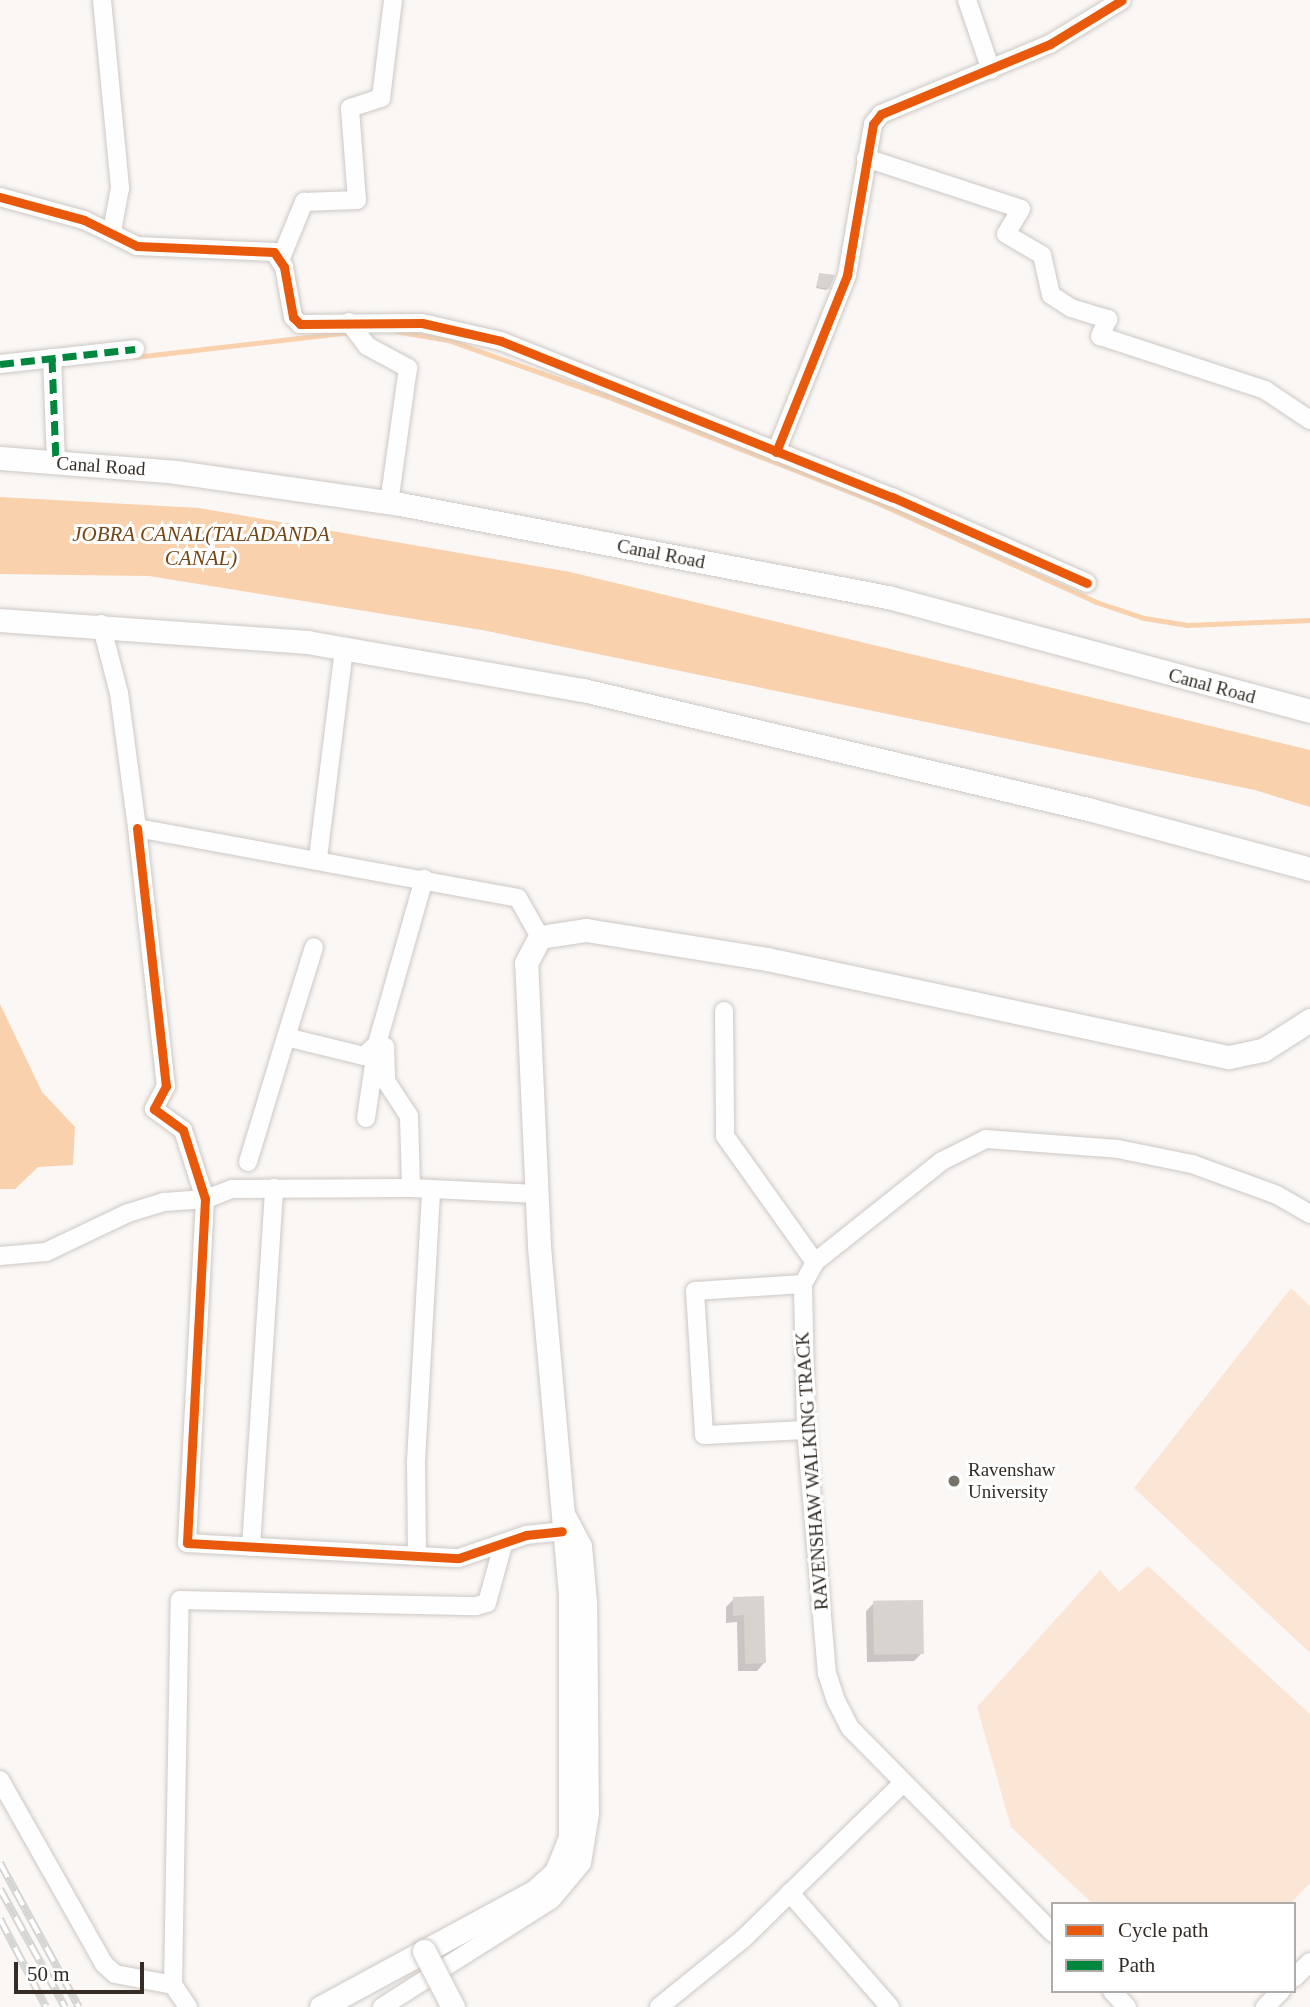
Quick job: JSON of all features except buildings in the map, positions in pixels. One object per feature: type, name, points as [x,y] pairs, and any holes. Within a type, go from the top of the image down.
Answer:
[{"type":"main road","name":"Canal Road","points":[[0,458],[176,472],[389,504],[888,597],[1310,711]]},
{"type":"main road","points":[[0,620],[101,624],[344,648],[583,690],[1088,809],[1310,869]]},
{"type":"main road","points":[[321,2007],[548,1883],[565,1856],[570,1838],[570,1594],[562,1531],[537,1194],[526,963],[540,937],[586,930],[766,959],[1228,1057],[1263,1050],[1310,1020]]},
{"type":"main road","points":[[424,1951],[453,2007]]},
{"type":"street","points":[[102,0],[120,188],[112,231]]},
{"type":"street","points":[[393,0],[381,98],[350,108],[357,200],[304,202],[281,258],[293,317],[300,324],[422,323],[501,341],[776,452],[1087,583]]},
{"type":"street","points":[[967,0],[991,69]]},
{"type":"street","points":[[776,452],[847,275],[873,124],[881,114],[1050,44],[1122,0]]},
{"type":"street","points":[[866,158],[1021,209],[1006,234],[1042,255],[1051,295],[1071,308],[1108,319],[1100,336],[1265,390],[1310,420]]},
{"type":"street","points":[[0,197],[16,198],[112,231],[137,246],[274,252],[281,258]]},
{"type":"street","points":[[349,322],[375,350],[401,361],[409,374],[389,504]]},
{"type":"street","points":[[0,364],[135,349]]},
{"type":"street","points":[[52,358],[56,463]]},
{"type":"street","points":[[101,624],[119,692],[166,1086],[155,1110],[183,1130],[205,1199],[187,1543],[459,1558],[526,1535],[562,1531]]},
{"type":"street","points":[[318,858],[344,648]]},
{"type":"street","points":[[137,828],[318,858],[517,898],[540,937]]},
{"type":"street","points":[[366,1118],[377,1044],[424,879]]},
{"type":"street","points":[[248,1162],[314,947]]},
{"type":"street","points":[[724,1011],[725,1136],[815,1262]]},
{"type":"street","points":[[286,1037],[364,1056],[377,1044]]},
{"type":"street","points":[[377,1044],[386,1047],[386,1081],[409,1116],[411,1188]]},
{"type":"street","name":"RAVENSHAW WALKING TRACK","points":[[1051,1931],[850,1728],[827,1674],[806,1430],[803,1284],[815,1262],[942,1161],[986,1139],[1118,1149],[1192,1164],[1277,1195],[1310,1214]]},
{"type":"street","points":[[251,1547],[274,1188]]},
{"type":"street","points":[[0,1256],[46,1251],[164,1202],[205,1199],[232,1189],[411,1188],[537,1194]]},
{"type":"street","points":[[417,1556],[416,1461],[431,1189]]},
{"type":"street","points":[[803,1284],[695,1291],[704,1435],[806,1430]]},
{"type":"street","points":[[382,2007],[410,2000],[552,1899],[582,1863],[590,1814],[588,1602],[583,1546],[562,1506]]},
{"type":"street","points":[[188,2007],[173,1985],[180,1600],[476,1606],[487,1603],[503,1545]]},
{"type":"street","points":[[0,1780],[104,1964],[116,1974],[173,1985]]},
{"type":"street","points":[[659,2007],[743,1939],[903,1783]]},
{"type":"street","points":[[790,1892],[890,2007]]},
{"type":"street","points":[[1296,1976],[1310,1962]]},
{"type":"street","points":[[1114,1993],[1127,2007]]},
{"type":"street","points":[[1265,2007],[1279,1993]]},
{"type":"shaded area","points":[[1291,1288],[1310,1306],[1310,1653],[1134,1488]]},
{"type":"shaded area","points":[[1148,1566],[1310,1714],[1310,1883],[1292,1902],[1091,1902],[1011,1827],[977,1707],[1100,1570],[1119,1592]]},
{"type":"water","name":"JOBRA CANAL(TALADANDA CANAL)","points":[[0,497],[199,508],[570,572],[1310,750],[1310,807],[1255,790],[482,630],[149,576],[0,574]]},
{"type":"water","points":[[0,1004],[42,1092],[75,1127],[73,1165],[38,1167],[15,1189],[0,1189]]},
{"type":"waterway","points":[[395,331],[448,340],[606,396],[876,502],[1096,602],[1144,618],[1187,625],[1310,620]]},
{"type":"waterway","points":[[135,357],[351,332]]},
{"type":"railway","points":[[0,1863],[79,2007]]},
{"type":"railway","points":[[0,1889],[65,2007]]},
{"type":"railway","points":[[0,1919],[46,2007]]},
{"type":"marked path","points":[[0,364],[135,349]]},
{"type":"marked path","points":[[52,358],[56,462]]},
{"type":"cycle path","points":[[776,452],[847,275],[873,124],[881,114],[1050,44],[1122,0]]},
{"type":"cycle path","points":[[0,197],[84,220],[137,246],[274,252],[284,267],[293,317],[300,324],[422,323],[501,341],[892,497],[1087,583]]},
{"type":"cycle path","points":[[137,828],[166,1086],[154,1109],[183,1130],[205,1199],[187,1543],[459,1558],[526,1535],[562,1531]]},
{"type":"place","name":"Ravenshaw University","points":[[954,1481]]}]
